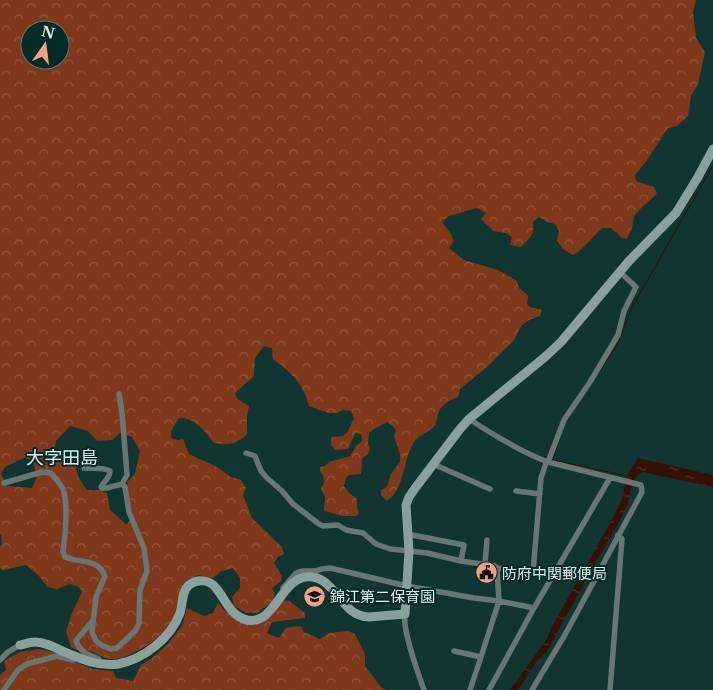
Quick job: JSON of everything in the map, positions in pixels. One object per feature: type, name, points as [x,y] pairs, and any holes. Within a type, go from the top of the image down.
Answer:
[{"type":"street","points":[[424,690],[407,637],[404,619],[409,551],[406,505],[410,497],[433,464],[469,419],[561,342],[620,272],[676,213],[713,149]]},
{"type":"street","points":[[533,572],[541,478],[546,463],[564,420],[590,382],[618,335],[624,311],[636,287],[620,272]]},
{"type":"street","points":[[84,468],[103,468],[110,471],[108,478],[101,486],[102,488],[122,484],[127,475],[119,394]]},
{"type":"street","points":[[469,419],[536,458],[641,485],[642,492],[566,633],[532,690]]},
{"type":"street","points":[[246,453],[255,456],[267,478],[293,504],[323,526],[338,525],[346,530],[362,533],[380,546],[427,553],[495,566],[497,568],[553,575]]},
{"type":"street","points":[[433,464],[490,489]]},
{"type":"street","points":[[4,483],[42,472],[51,474],[63,488],[65,501],[64,557],[85,561],[96,565],[102,570],[105,576],[96,597],[92,632],[96,641],[102,646],[111,649],[117,648],[135,631],[139,624],[140,590],[147,571],[144,548],[129,512],[125,487],[122,484]]},
{"type":"street","points":[[489,690],[534,608],[610,478]]},
{"type":"street","points":[[516,491],[540,494]]},
{"type":"street","points":[[407,534],[464,545],[461,561]]},
{"type":"street","points":[[610,690],[622,539],[618,535]]},
{"type":"street","points":[[484,564],[487,540]]},
{"type":"street","points":[[470,690],[499,601],[497,568]]},
{"type":"street","points":[[279,599],[277,596],[296,573],[336,569],[407,586],[534,608]]},
{"type":"street","points":[[0,660],[8,652],[20,645],[35,642],[99,664],[116,664],[131,661],[156,645],[170,632],[180,611],[186,588],[195,581],[200,580],[209,582],[216,587],[233,612],[247,620],[256,620],[264,616],[294,581],[303,577],[319,579],[357,615],[369,617],[405,614]]},
{"type":"street","points":[[93,620],[76,641],[80,649],[98,659],[99,664]]},
{"type":"street","points":[[454,650],[481,657]]},
{"type":"street","points":[[4,690],[18,670],[27,664],[57,656],[73,660],[77,657]]},
{"type":"green space","points":[[0,0],[696,0],[693,12],[696,38],[705,52],[698,84],[691,96],[688,116],[677,126],[668,128],[635,175],[636,181],[654,187],[657,194],[634,216],[632,228],[627,239],[622,238],[611,228],[602,228],[585,246],[573,255],[563,249],[557,241],[559,231],[555,224],[539,217],[533,222],[531,236],[521,247],[510,245],[512,237],[506,233],[493,231],[481,219],[486,213],[477,208],[449,216],[442,222],[454,241],[449,248],[464,260],[498,270],[517,281],[519,288],[528,295],[527,304],[530,307],[542,310],[540,316],[529,320],[521,326],[514,340],[487,367],[460,389],[458,397],[443,405],[435,425],[414,442],[410,449],[401,481],[393,496],[387,501],[381,495],[381,490],[387,487],[391,474],[400,462],[400,454],[394,436],[396,431],[387,422],[369,433],[368,443],[370,449],[368,454],[362,459],[361,474],[349,475],[346,478],[344,486],[357,499],[359,513],[356,516],[343,516],[324,511],[325,497],[321,488],[324,479],[320,467],[325,466],[329,462],[350,456],[356,446],[362,441],[361,434],[356,433],[348,449],[335,450],[331,445],[331,437],[343,436],[347,433],[354,418],[351,411],[343,410],[337,413],[328,413],[309,406],[307,398],[296,379],[273,359],[272,348],[264,346],[255,358],[254,376],[235,393],[237,399],[249,406],[247,434],[243,438],[232,443],[214,443],[195,423],[179,418],[171,431],[171,438],[183,439],[189,454],[217,467],[231,477],[241,480],[246,488],[243,495],[252,518],[282,547],[284,554],[278,557],[274,563],[282,576],[281,581],[272,588],[275,594],[272,602],[257,613],[246,613],[234,606],[232,597],[240,588],[240,578],[233,568],[221,571],[213,578],[198,575],[186,581],[172,621],[160,636],[129,655],[111,659],[71,647],[66,631],[82,592],[79,587],[70,584],[57,589],[47,587],[40,577],[26,565],[3,570],[0,568]],"holes":[[[70,426],[88,431],[97,441],[112,440],[120,433],[132,437],[140,451],[135,474],[127,482],[131,517],[127,525],[110,510],[107,493],[100,490],[87,490],[78,476],[76,459],[71,455],[57,455],[54,451],[56,441]],[[26,457],[34,465],[37,477],[32,488],[7,486],[1,474],[5,467]]]},
{"type":"green space","points":[[283,600],[289,601],[305,613],[305,618],[272,622],[267,633],[279,638],[286,628],[301,626],[304,632],[320,639],[329,633],[348,631],[355,634],[365,654],[365,666],[385,690],[0,690],[0,675],[6,670],[4,661],[20,652],[38,649],[54,652],[62,660],[75,662],[93,669],[113,671],[116,678],[133,681],[141,665],[167,645],[182,626],[187,608],[204,616],[213,613],[218,603],[234,618],[257,622]]},
{"type":"water","points":[[638,458],[713,475],[713,487],[642,472],[635,478],[628,503],[616,528],[547,651],[537,661],[518,690],[510,690],[548,637],[551,628],[613,518],[622,499],[627,475]]},
{"type":"waterway","points":[[601,370],[617,344],[630,311],[713,165]]},
{"type":"waterway","points":[[565,424],[572,413]]},
{"type":"waterway","points":[[558,444],[554,460],[627,476]]},
{"type":"place","name":"防府中関郵便局","points":[[486,573]]},
{"type":"place","name":"錦江第二保育園","points":[[314,596]]},
{"type":"district","name":"大字田島","points":[[62,458]]}]
